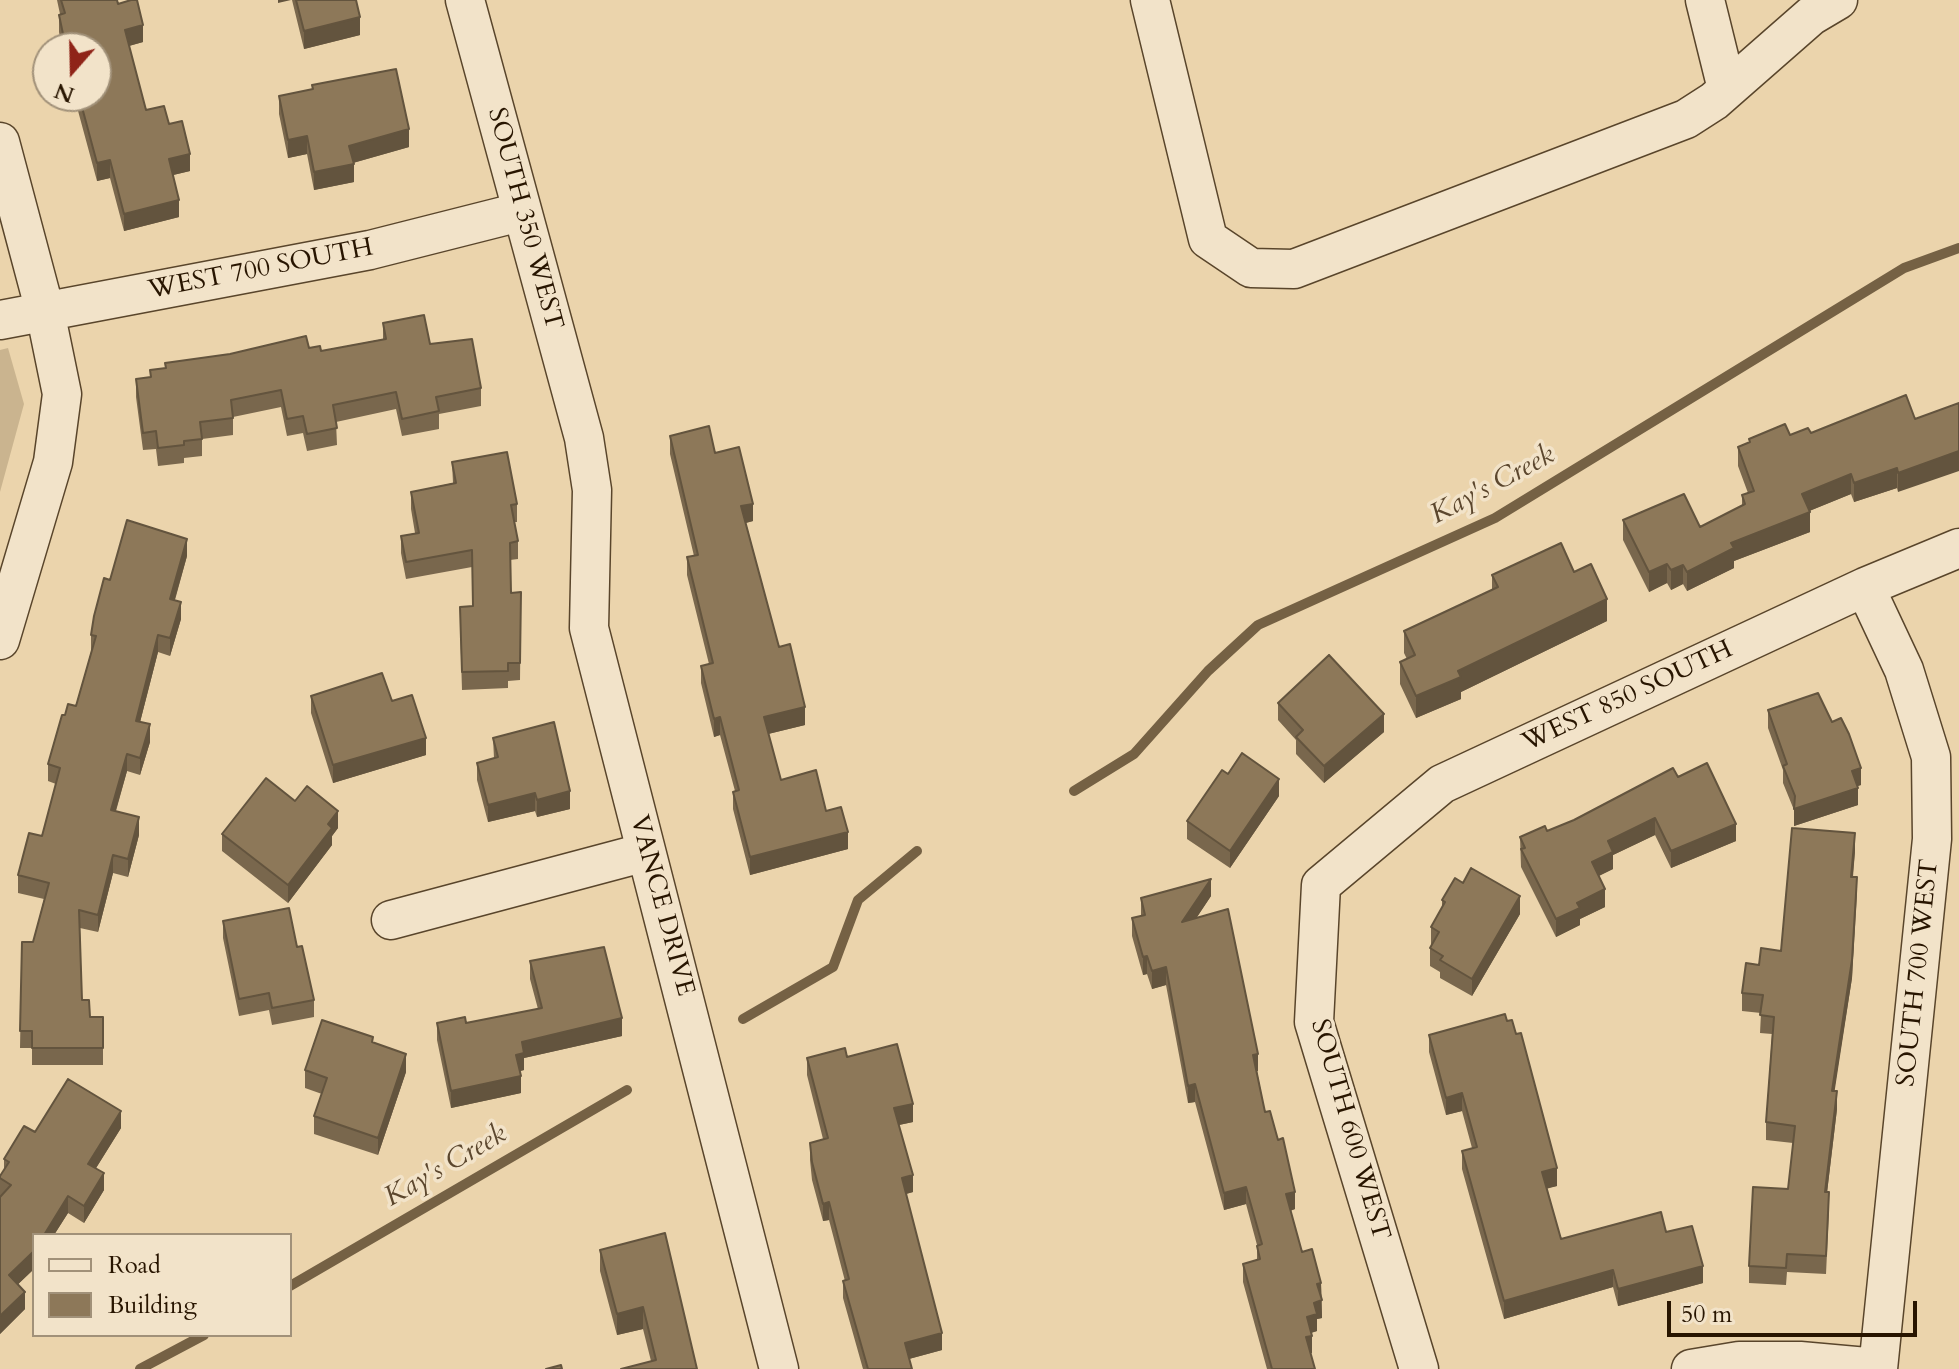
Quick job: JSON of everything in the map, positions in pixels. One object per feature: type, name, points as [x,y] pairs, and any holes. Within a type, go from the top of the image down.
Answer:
[{"type":"street","name":"SOUTH 350 WEST","points":[[465,0],[520,212],[584,438]]},
{"type":"street","points":[[1150,0],[1208,239],[1251,268],[1294,269],[1686,119],[1727,89],[1811,16],[1838,0]]},
{"type":"street","points":[[1705,0],[1727,89]]},
{"type":"street","points":[[0,142],[45,311],[62,394],[53,462],[0,640]]},
{"type":"street","name":"WEST 700 SOUTH","points":[[0,320],[370,250],[520,212]]},
{"type":"street","name":"VANCE DRIVE","points":[[584,438],[592,490],[589,628],[779,1369]]},
{"type":"street","name":"WEST 850 SOUTH","points":[[1321,885],[1442,784],[1865,587],[1959,548]]},
{"type":"street","name":"SOUTH 700 WEST","points":[[1865,587],[1904,670],[1931,757],[1932,812],[1931,854],[1878,1368]]},
{"type":"street","points":[[391,920],[646,852]]},
{"type":"street","name":"SOUTH 600 WEST","points":[[1321,885],[1314,1022],[1419,1369]]},
{"type":"street","points":[[1691,1369],[1739,1361],[1878,1368]]},
{"type":"shaded area","points":[[8,348],[24,404],[0,492],[0,350]]},
{"type":"building","points":[[61,0],[117,0],[118,4],[137,0],[143,25],[125,30],[146,110],[164,106],[169,124],[182,121],[190,154],[169,159],[179,200],[124,214],[110,160],[97,163],[83,112],[112,112],[112,32],[63,32],[59,15],[65,13]]},
{"type":"building","points":[[296,0],[356,0],[360,17],[304,31]]},
{"type":"building","points":[[396,69],[409,129],[349,146],[354,164],[314,172],[307,136],[288,140],[279,96],[313,89],[312,85]]},
{"type":"building","points":[[424,315],[430,344],[472,339],[481,388],[436,397],[439,411],[402,419],[396,392],[333,405],[337,428],[307,434],[303,416],[287,419],[281,390],[231,400],[233,418],[200,422],[202,439],[184,441],[184,445],[158,448],[156,431],[143,433],[136,379],[151,377],[150,370],[166,368],[165,363],[230,354],[306,336],[309,348],[320,346],[321,351],[386,339],[383,323]]},
{"type":"building","points":[[1906,395],[1915,419],[1959,403],[1959,451],[1898,473],[1897,468],[1854,483],[1851,474],[1802,494],[1810,512],[1731,543],[1734,548],[1687,572],[1683,565],[1671,570],[1667,564],[1649,572],[1623,520],[1684,494],[1700,527],[1745,504],[1742,495],[1754,491],[1738,447],[1750,442],[1749,439],[1785,424],[1790,435],[1808,428],[1811,433]]},
{"type":"building","points":[[709,426],[715,453],[739,447],[753,504],[741,506],[779,647],[790,644],[805,707],[764,717],[781,780],[816,770],[826,811],[841,807],[848,832],[750,857],[733,792],[739,790],[720,717],[714,719],[701,666],[713,663],[687,557],[698,555],[670,436]]},
{"type":"building","points":[[507,452],[517,504],[511,505],[518,541],[510,543],[511,593],[521,592],[520,663],[508,663],[508,671],[462,672],[460,607],[473,606],[472,550],[406,562],[401,536],[419,533],[411,492],[456,483],[452,462]]},
{"type":"building","points":[[127,520],[187,539],[170,599],[181,602],[170,638],[158,635],[136,721],[150,724],[140,758],[127,754],[111,810],[139,817],[128,859],[113,855],[98,915],[79,910],[82,1000],[89,1000],[90,1017],[103,1017],[103,1048],[32,1048],[32,1031],[20,1031],[22,942],[33,942],[49,883],[18,875],[29,833],[42,836],[60,768],[48,764],[62,715],[65,715],[68,704],[76,706],[96,636],[91,635],[104,578],[110,580]]},
{"type":"building","points":[[1561,543],[1574,572],[1591,564],[1607,599],[1458,671],[1461,677],[1416,696],[1400,662],[1415,655],[1404,631],[1498,587],[1492,575]]},
{"type":"building","points":[[1329,655],[1384,714],[1324,766],[1296,737],[1303,730],[1278,703]]},
{"type":"building","points":[[382,673],[392,701],[412,695],[426,738],[333,765],[311,696]]},
{"type":"building","points":[[1818,693],[1832,722],[1841,718],[1849,734],[1861,768],[1852,771],[1858,788],[1794,809],[1795,796],[1783,766],[1787,764],[1768,710]]},
{"type":"building","points":[[554,722],[570,791],[537,800],[535,793],[488,805],[477,763],[498,757],[493,738]]},
{"type":"building","points":[[1242,753],[1279,779],[1230,851],[1187,821],[1222,770],[1228,774]]},
{"type":"building","points":[[1707,763],[1736,824],[1671,851],[1655,818],[1608,841],[1613,852],[1592,862],[1605,889],[1577,903],[1580,908],[1556,919],[1521,849],[1525,848],[1520,837],[1545,826],[1547,831],[1574,820],[1673,768],[1678,777]]},
{"type":"building","points":[[266,778],[295,801],[307,786],[338,811],[328,824],[332,828],[288,885],[222,834]]},
{"type":"building","points":[[1792,828],[1855,833],[1851,877],[1857,877],[1852,960],[1832,1091],[1837,1091],[1825,1192],[1829,1192],[1826,1256],[1787,1254],[1786,1268],[1749,1266],[1753,1187],[1788,1189],[1795,1126],[1766,1122],[1774,1017],[1760,1015],[1763,995],[1742,993],[1746,963],[1759,965],[1761,948],[1781,951]]},
{"type":"building","points":[[1471,868],[1520,896],[1472,979],[1440,960],[1443,956],[1430,948],[1439,932],[1431,927],[1445,902],[1442,900],[1455,878],[1463,883]]},
{"type":"building","points":[[1211,879],[1182,922],[1228,909],[1258,1054],[1253,1055],[1265,1112],[1270,1111],[1278,1140],[1283,1138],[1295,1192],[1286,1194],[1302,1252],[1312,1249],[1321,1283],[1317,1284],[1322,1300],[1314,1303],[1317,1314],[1307,1317],[1312,1336],[1306,1337],[1315,1369],[1272,1369],[1243,1264],[1260,1259],[1257,1246],[1262,1244],[1246,1187],[1224,1193],[1195,1084],[1188,1086],[1166,967],[1152,971],[1147,956],[1143,957],[1132,918],[1145,915],[1141,898]]},
{"type":"building","points":[[289,908],[297,947],[302,946],[314,1000],[272,1008],[269,993],[239,999],[223,921]]},
{"type":"building","points":[[604,947],[622,1018],[522,1042],[524,1053],[516,1055],[521,1076],[451,1091],[437,1023],[465,1017],[466,1023],[542,1008],[530,961]]},
{"type":"building","points":[[1505,1014],[1507,1021],[1512,1020],[1516,1034],[1521,1033],[1557,1168],[1542,1172],[1561,1239],[1661,1212],[1666,1232],[1692,1226],[1703,1266],[1618,1289],[1613,1270],[1504,1301],[1462,1151],[1477,1147],[1462,1093],[1446,1098],[1429,1035]]},
{"type":"building","points":[[322,1020],[373,1037],[372,1042],[406,1054],[378,1138],[314,1116],[327,1078],[305,1070]]},
{"type":"building","points":[[897,1044],[913,1104],[894,1108],[913,1175],[902,1178],[942,1333],[905,1343],[912,1369],[868,1369],[843,1281],[849,1279],[829,1202],[823,1204],[812,1162],[810,1143],[828,1138],[807,1058],[845,1048],[847,1057]]},
{"type":"building","points":[[68,1079],[121,1111],[88,1164],[104,1173],[84,1206],[68,1196],[45,1233],[32,1233],[32,1253],[9,1275],[25,1292],[0,1316],[0,1197],[11,1185],[0,1176],[9,1162],[4,1159],[24,1126],[35,1132]]},
{"type":"building","points":[[665,1233],[697,1369],[621,1369],[656,1360],[643,1307],[617,1314],[600,1250]]},
{"type":"waterway","name":"Kay's Creek","points":[[1074,791],[1134,754],[1208,671],[1258,625],[1495,518],[1904,268],[1959,248]]},
{"type":"waterway","name":"Kay's Creek","points":[[743,1019],[833,967],[858,900],[917,851]]},
{"type":"waterway","name":"Kay's Creek","points":[[292,1285],[627,1090]]},
{"type":"waterway","name":"Kay's Creek","points":[[140,1369],[200,1337]]}]
